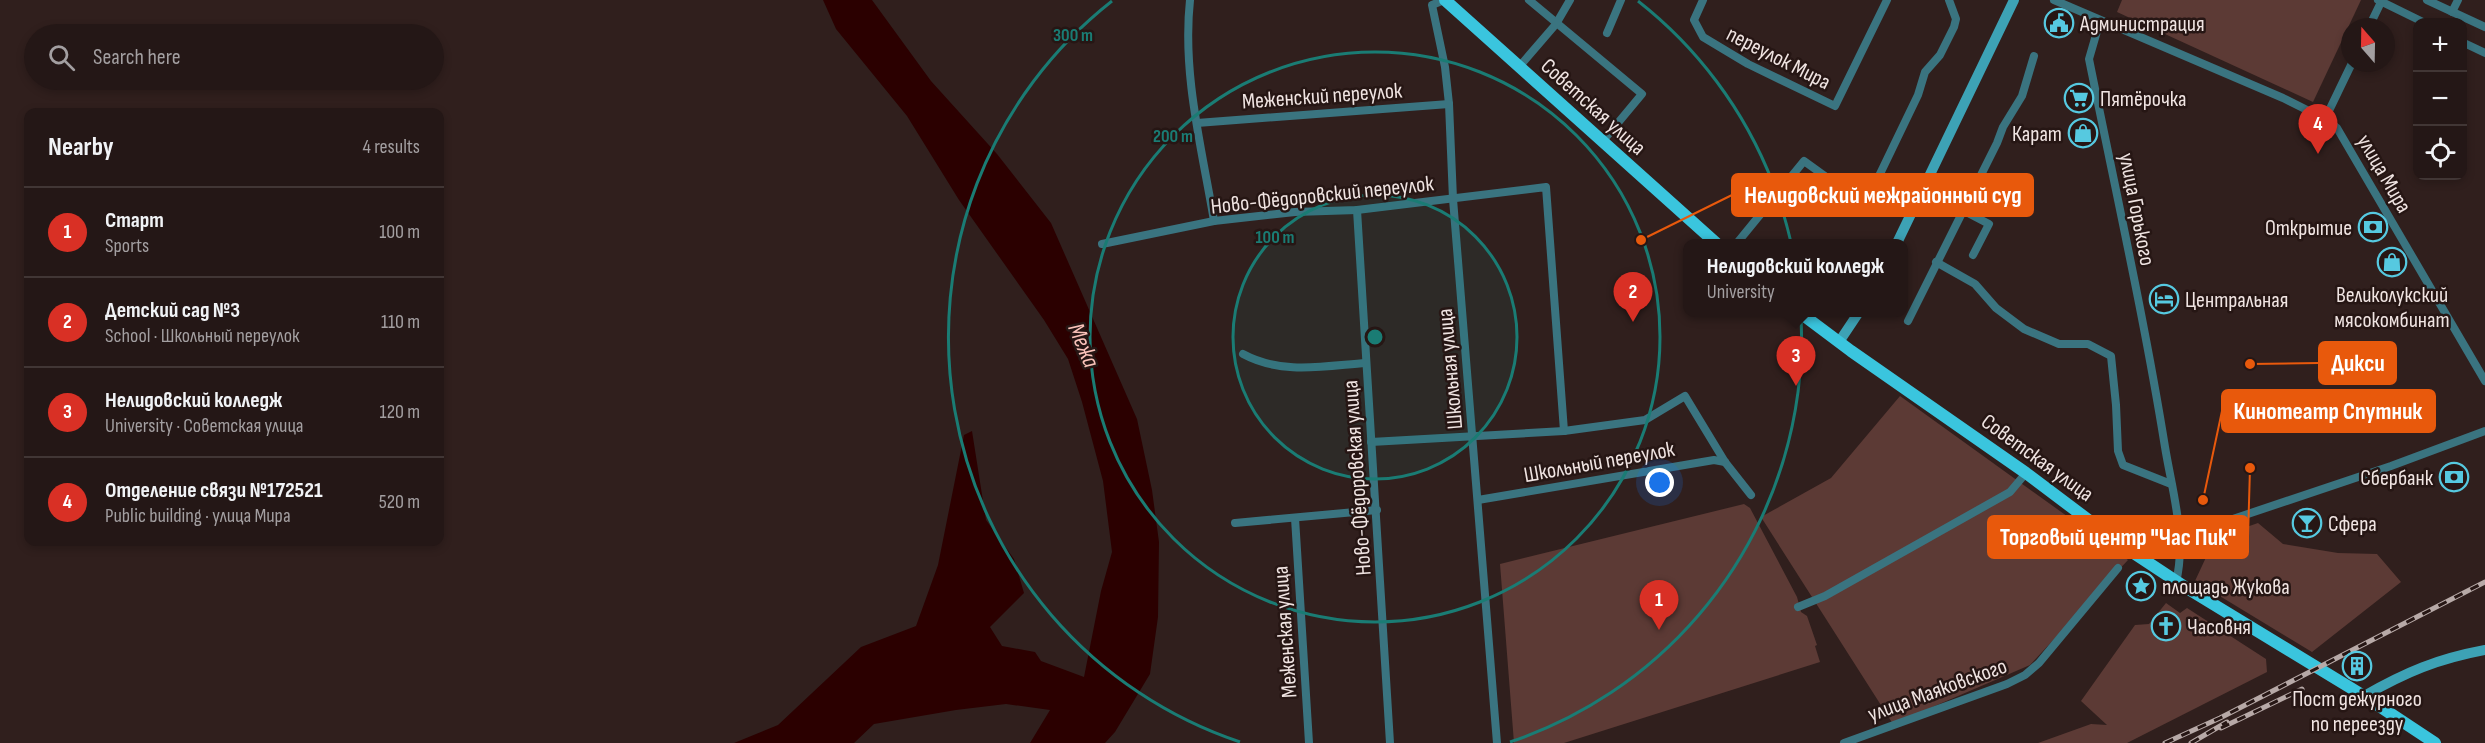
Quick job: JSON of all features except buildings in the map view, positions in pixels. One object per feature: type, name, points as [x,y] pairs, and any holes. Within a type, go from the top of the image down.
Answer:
[{"type":"main road","name":"Советская улица","points":[[1444,0],[1711,239]]},
{"type":"main road","points":[[1899,239],[2014,0]]},
{"type":"main road","name":"Советская улица","points":[[1806,317],[2176,582],[2364,696],[2428,741]]},
{"type":"main road","points":[[1839,342],[1856,317]]},
{"type":"main road","points":[[2364,696],[2410,671],[2447,657],[2485,650]]},
{"type":"street","points":[[1190,0],[1188,21],[1192,94],[1214,221]]},
{"type":"street","name":"Школьная улица","points":[[1444,0],[1432,5],[1445,67],[1449,104],[1453,199],[1497,743]]},
{"type":"street","points":[[1529,0],[1642,94],[1602,142]]},
{"type":"street","points":[[1519,67],[1556,24],[1570,0]]},
{"type":"street","points":[[1607,33],[1622,0]]},
{"type":"street","name":"переулок Мира","points":[[1703,0],[1694,20],[1703,37],[1748,64],[1835,106],[1887,0]]},
{"type":"street","points":[[1740,239],[1804,161],[1865,205],[1918,95],[1925,72],[1940,55],[1954,27],[1956,19],[1949,0]]},
{"type":"street","name":"улица Мира","points":[[2054,0],[2273,94],[2325,119],[2337,128],[2485,381]]},
{"type":"street","points":[[2373,18],[2380,0],[2415,18]]},
{"type":"street","points":[[2427,0],[2485,27]]},
{"type":"street","points":[[2452,12],[2458,0]]},
{"type":"street","name":"улица Горького","points":[[2100,21],[2090,58],[2157,402],[2180,537],[2181,564],[2176,582]]},
{"type":"street","points":[[2467,44],[2485,53]]},
{"type":"street","points":[[1908,321],[2003,127],[2022,96],[2034,56]]},
{"type":"street","points":[[2325,119],[2348,72]]},
{"type":"street","name":"Меженский переулок","points":[[1197,123],[1449,104]]},
{"type":"street","name":"Ново-Фёдоровский переулок","points":[[1102,244],[1214,221],[1295,212],[1357,210],[1546,188]]},
{"type":"street","name":"Школьный переулок","points":[[1546,188],[1564,431]]},
{"type":"street","points":[[1924,190],[1989,224],[1973,255]]},
{"type":"street","name":"Ново-Фёдоровская улица","points":[[1357,210],[1390,743]]},
{"type":"street","points":[[1936,262],[1975,284],[1996,308],[2024,329],[2059,344],[2088,344],[2110,356],[2118,451],[2123,465],[2171,484]]},
{"type":"street","points":[[1243,354],[1258,362],[1290,369],[1366,363]]},
{"type":"street","name":"Школьный переулок","points":[[1371,442],[1564,431],[1645,420],[1685,396],[1725,462]]},
{"type":"street","points":[[2135,554],[2152,542],[2180,537],[2400,463],[2485,431]]},
{"type":"street","name":"Школьный переулок","points":[[1478,500],[1714,460],[1725,462]]},
{"type":"street","points":[[1725,462],[1751,495]]},
{"type":"street","points":[[1798,607],[1826,596],[2010,492],[2026,473]]},
{"type":"street","points":[[1235,523],[1377,510]]},
{"type":"street","name":"Меженская улица","points":[[1294,518],[1309,743]]},
{"type":"street","name":"улица Маяковского","points":[[1844,743],[2007,684],[2025,675],[2039,663],[2118,568]]},
{"type":"shaded area","points":[[2122,0],[2361,0],[2353,18],[2341,18],[2341,42],[2313,102],[2117,12]]},
{"type":"shaded area","points":[[1900,396],[2128,560],[2030,665],[1893,724],[1761,517],[1831,478]]},
{"type":"shaded area","points":[[1744,504],[1750,508],[1797,597],[1801,612],[1807,616],[1820,662],[1564,743],[1514,743],[1500,564]]},
{"type":"shaded area","points":[[2258,523],[2283,544],[2338,553],[2377,554],[2401,582],[2312,652],[2195,581],[2215,538]]},
{"type":"shaded area","points":[[2166,603],[2180,613],[2187,608],[2266,659],[2267,672],[2127,743],[2038,743],[2091,724],[2107,725],[2081,701],[2135,625],[2149,624]]},
{"type":"water","name":"Межа","points":[[823,0],[872,0],[931,81],[997,154],[1051,223],[1137,419],[1152,490],[1159,542],[1158,617],[1150,674],[1115,732],[1105,743],[1030,743],[1050,710],[1006,704],[874,724],[854,743],[734,743],[778,725],[861,647],[916,626],[938,565],[964,435],[972,431],[986,520],[1014,559],[1024,593],[990,627],[1002,646],[1035,652],[1041,661],[1084,677],[1101,591],[1112,552],[1103,481],[1068,359],[1044,320],[959,200],[907,116],[836,29]]},
{"type":"railway","points":[[2165,743],[2220,718],[2485,582]]},
{"type":"railway","points":[[2221,728],[2302,689]]},
{"type":"railway","points":[[2191,743],[2227,722]]},
{"type":"place","name":"Администрация","points":[[2059,23]]},
{"type":"place","name":"Пятёрочка","points":[[2079,98]]},
{"type":"place","name":"Карат","points":[[2083,133]]},
{"type":"place","name":"Отделение связи №172521","points":[[2318,154]]},
{"type":"place","name":"Открытие","points":[[2373,227]]},
{"type":"place","name":"Нелидовский межрайонный суд","points":[[1641,240]]},
{"type":"place","name":"Великолукский мясокомбинат","points":[[2392,262]]},
{"type":"place","name":"Центральная","points":[[2164,299]]},
{"type":"place","name":"Детский сад №3","points":[[1633,322]]},
{"type":"place","name":"Дикси","points":[[2250,364]]},
{"type":"place","name":"Нелидовский колледж","points":[[1796,386]]},
{"type":"place","name":"Торговый центр \"Час Пик\"","points":[[2250,468]]},
{"type":"place","name":"Сбербанк","points":[[2454,477]]},
{"type":"place","name":"Кинотеатр Спутник","points":[[2203,500]]},
{"type":"place","name":"Сфера","points":[[2307,523]]},
{"type":"place","name":"площадь Жукова","points":[[2141,586]]},
{"type":"place","name":"Часовня","points":[[2166,626]]},
{"type":"place","name":"Старт","points":[[1659,630]]},
{"type":"place","name":"Пост дежурного по переезду","points":[[2357,666]]}]
